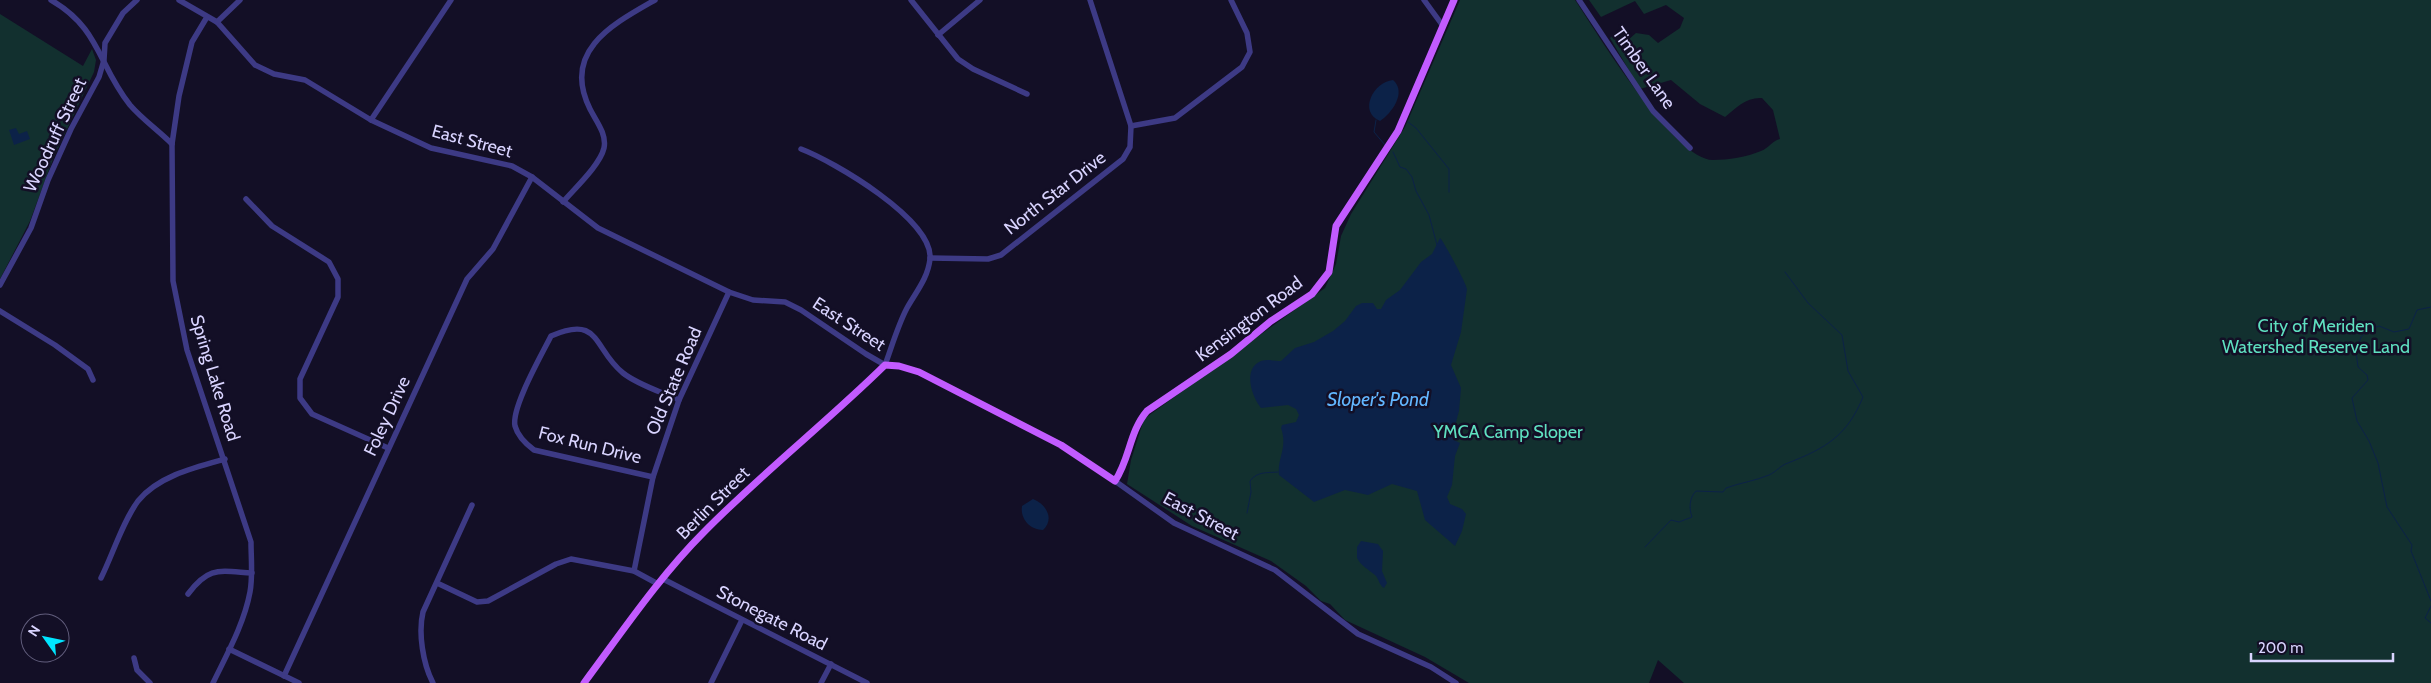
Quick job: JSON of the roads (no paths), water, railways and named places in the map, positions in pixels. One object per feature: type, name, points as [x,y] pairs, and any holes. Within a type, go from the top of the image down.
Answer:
[{"type":"main road","name":"Kensington Road","points":[[1115,481],[1122,471],[1137,423],[1147,411],[1231,354],[1272,321],[1312,294],[1328,272],[1336,226],[1398,131],[1454,0]]},
{"type":"main road","name":"East Street","points":[[885,365],[899,366],[919,372],[1061,445],[1115,481]]},
{"type":"main road","name":"Berlin Street","points":[[584,683],[660,582],[703,533],[760,478],[885,365]]},
{"type":"street","points":[[50,0],[63,7],[82,24],[96,42],[109,74],[131,106],[172,144]]},
{"type":"street","points":[[63,7],[67,0]]},
{"type":"street","name":"Woodruff Street","points":[[0,285],[31,228],[48,180],[71,129],[99,77],[104,60],[105,43],[123,13],[137,0]]},
{"type":"street","points":[[179,0],[217,22],[240,0]]},
{"type":"street","points":[[371,120],[451,0]]},
{"type":"street","points":[[563,202],[600,158],[604,148],[605,138],[589,107],[583,88],[583,65],[593,43],[611,26],[655,0]]},
{"type":"street","points":[[911,0],[958,59],[973,69],[1027,94]]},
{"type":"street","points":[[938,35],[980,0]]},
{"type":"street","name":"North Star Drive","points":[[930,258],[988,258],[1001,255],[1123,159],[1130,147],[1131,126],[1090,0]]},
{"type":"street","points":[[1131,126],[1175,118],[1242,67],[1250,52],[1247,33],[1232,0]]},
{"type":"street","points":[[1424,0],[1443,26]]},
{"type":"street","name":"Timber Lane","points":[[1579,0],[1653,111],[1690,148]]},
{"type":"street","name":"Spring Lake Road","points":[[207,17],[192,42],[179,96],[172,144],[173,281],[187,350],[251,542],[252,572],[250,592],[244,615],[213,683]]},
{"type":"street","name":"East Street","points":[[217,22],[256,65],[274,74],[306,80],[371,120],[431,148],[512,166],[532,177],[598,228],[729,292],[753,300],[785,302],[801,310],[885,365]]},
{"type":"street","points":[[801,149],[859,180],[904,214],[919,229],[927,243],[930,258],[924,280],[907,309],[885,365]]},
{"type":"street","name":"Foley Drive","points":[[284,676],[467,279],[493,249],[532,177]]},
{"type":"street","points":[[246,199],[272,226],[329,262],[338,279],[338,297],[300,379],[300,398],[312,414],[388,448]]},
{"type":"street","name":"Old State Road","points":[[634,571],[653,476],[679,400],[729,292]]},
{"type":"street","points":[[0,312],[55,345],[88,369],[92,380]]},
{"type":"street","name":"Fox Run Drive","points":[[653,476],[534,450],[522,442],[515,426],[516,409],[551,336],[566,329],[582,329],[595,335],[613,365],[625,375],[679,400]]},
{"type":"street","points":[[102,578],[131,512],[150,489],[196,467],[225,460]]},
{"type":"street","name":"East Street","points":[[1115,481],[1174,523],[1275,570],[1358,634],[1431,667],[1456,683]]},
{"type":"street","points":[[433,683],[429,676],[420,626],[422,612],[437,584],[472,505]]},
{"type":"street","name":"Stonegate Road","points":[[437,584],[478,602],[488,601],[556,564],[571,559],[634,571],[742,620],[867,683]]},
{"type":"street","points":[[188,594],[204,575],[216,571],[252,572]]},
{"type":"street","points":[[711,683],[742,620]]},
{"type":"street","points":[[230,649],[299,683]]},
{"type":"street","points":[[134,658],[138,670],[150,683]]},
{"type":"street","points":[[821,683],[831,664]]},
{"type":"water","points":[[1393,80],[1399,90],[1398,96],[1393,108],[1380,121],[1373,117],[1370,111],[1371,98],[1379,86]]},
{"type":"water","points":[[16,128],[19,134],[27,131],[30,139],[14,145],[9,130]]},
{"type":"water","name":"Sloper's Pond","points":[[1440,238],[1467,289],[1461,332],[1451,365],[1461,388],[1459,411],[1453,433],[1454,440],[1460,443],[1455,456],[1452,485],[1447,497],[1450,504],[1462,509],[1466,514],[1462,531],[1455,546],[1425,520],[1417,491],[1392,484],[1368,495],[1345,490],[1314,502],[1279,475],[1279,463],[1283,447],[1282,425],[1296,422],[1299,415],[1296,409],[1288,405],[1261,408],[1250,383],[1250,376],[1255,365],[1263,360],[1281,361],[1295,348],[1314,342],[1333,331],[1345,321],[1356,306],[1362,303],[1373,303],[1377,309],[1381,309],[1386,300],[1400,290],[1421,262],[1432,254]]},
{"type":"water","points":[[1033,499],[1042,504],[1049,517],[1047,526],[1043,530],[1030,526],[1024,519],[1022,506]]},
{"type":"water","points":[[1361,541],[1378,544],[1383,551],[1382,571],[1387,583],[1384,588],[1375,575],[1357,558],[1357,547]]},
{"type":"waterway","points":[[1376,120],[1374,132],[1385,145]]},
{"type":"waterway","points":[[1408,122],[1416,128],[1449,169],[1449,192]]},
{"type":"waterway","points":[[1393,152],[1400,167],[1406,169],[1412,177],[1416,191],[1429,215],[1437,245]]},
{"type":"waterway","points":[[1645,547],[1671,520],[1679,522],[1692,517],[1690,504],[1696,491],[1723,492],[1726,488],[1769,475],[1783,465],[1813,452],[1834,439],[1850,422],[1857,410],[1863,397],[1848,371],[1842,335],[1808,303],[1785,272]]},
{"type":"waterway","points":[[2431,307],[2417,310],[2409,329],[2394,332],[2379,326],[2368,330],[2361,337],[2356,352],[2358,367],[2367,375],[2368,380],[2352,398],[2357,421],[2369,441],[2378,463],[2387,507],[2412,545],[2411,551],[2431,601]]},
{"type":"waterway","points":[[1247,513],[1251,492],[1250,481],[1259,474],[1278,472]]},
{"type":"waterway","points":[[2431,606],[2425,618],[2431,623]]},
{"type":"park label","name":"City of Meriden Watershed Reserve Land","points":[[2316,336]]},
{"type":"park label","name":"YMCA Camp Sloper","points":[[1508,432]]}]
